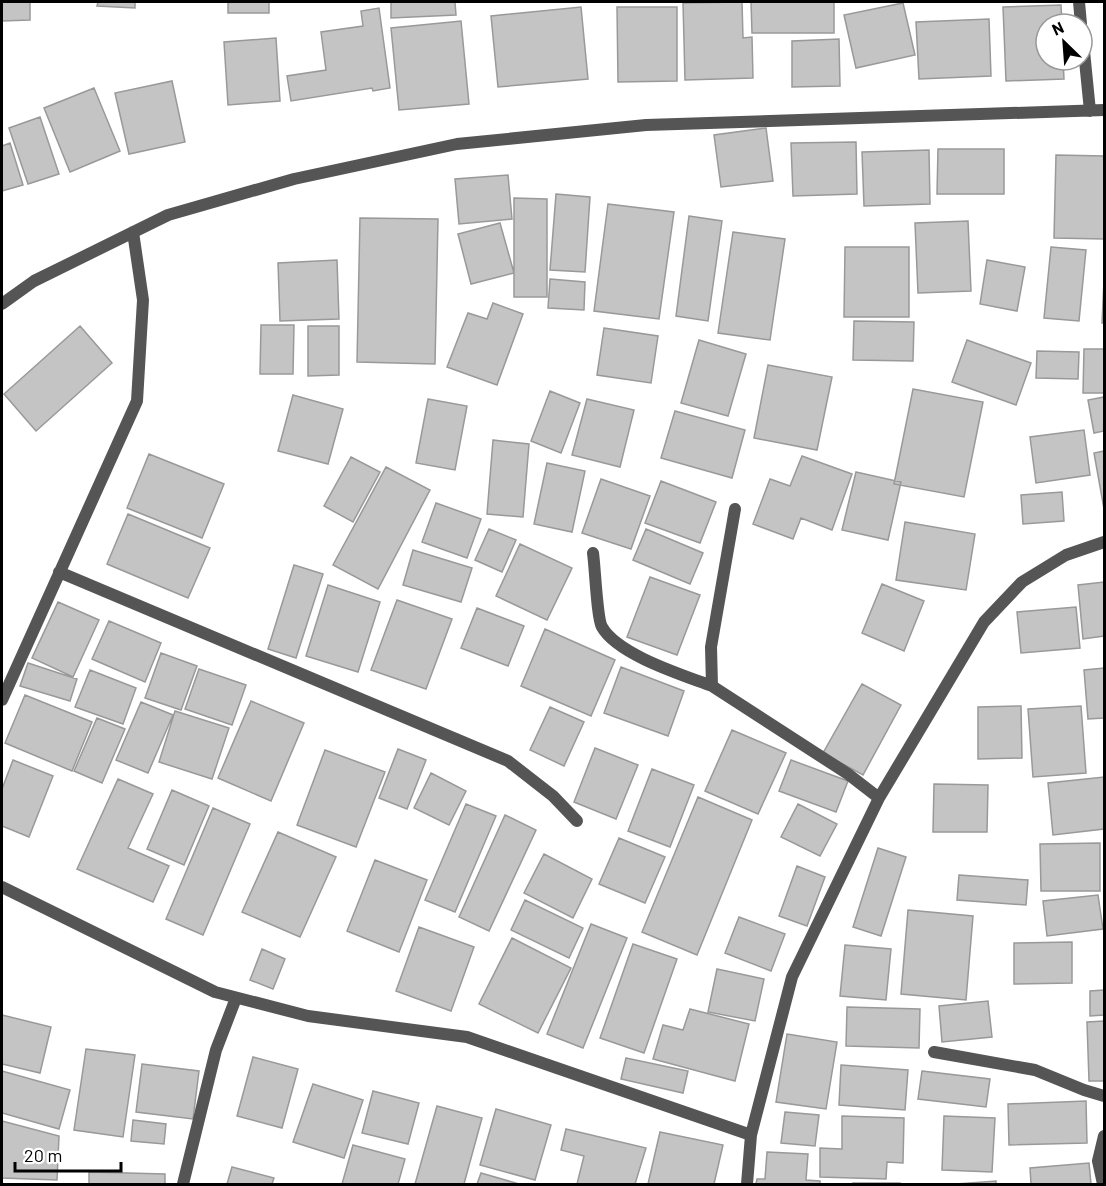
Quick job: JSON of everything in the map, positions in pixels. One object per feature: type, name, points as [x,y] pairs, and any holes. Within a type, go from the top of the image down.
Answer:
[{"type":"street","points":[[1086,72],[1090,111]]},
{"type":"street","points":[[2,304],[34,281],[168,215],[294,178],[457,144],[646,125],[1104,110]]},
{"type":"street","points":[[2,700],[137,401],[143,300],[134,232]]},
{"type":"street","points":[[712,686],[711,647],[735,509]]},
{"type":"street","points":[[747,1185],[751,1135],[792,977],[879,798],[984,622],[1022,582],[1066,555],[1104,542]]},
{"type":"street","points":[[593,553],[601,626],[617,644],[650,662],[712,686],[848,774],[879,798]]},
{"type":"street","points":[[59,572],[508,761],[553,796],[577,821]]},
{"type":"street","points":[[2,887],[215,992],[308,1016],[467,1037],[751,1135]]},
{"type":"street","points":[[183,1185],[216,1050],[236,998]]},
{"type":"street","points":[[934,1052],[1035,1070],[1104,1096]]},
{"type":"street","points":[[1103,1185],[1098,1161],[1104,1136]]},
{"type":"building","points":[[2,2],[30,2],[30,20],[2,21]]},
{"type":"building","points":[[98,2],[135,2],[135,8],[97,6]]},
{"type":"building","points":[[228,2],[269,2],[269,13],[228,13]]},
{"type":"building","points":[[391,2],[455,2],[456,15],[391,18]]},
{"type":"building","points":[[742,2],[743,38],[752,37],[753,78],[685,80],[683,3]]},
{"type":"building","points":[[751,2],[834,2],[834,33],[752,33]]},
{"type":"building","points":[[903,3],[915,55],[856,68],[844,15]]},
{"type":"building","points":[[1061,5],[1061,12],[1034,12],[1034,72],[1064,72],[1064,79],[1006,81],[1003,7]]},
{"type":"building","points":[[581,7],[588,79],[498,87],[491,16]]},
{"type":"building","points":[[617,7],[677,7],[677,81],[618,82]]},
{"type":"building","points":[[379,8],[390,88],[373,91],[372,88],[291,101],[287,76],[326,70],[321,32],[363,26],[361,11]]},
{"type":"building","points":[[989,19],[991,76],[919,79],[916,22]]},
{"type":"building","points":[[461,21],[469,104],[399,110],[391,28]]},
{"type":"building","points":[[276,38],[280,101],[228,105],[224,42]]},
{"type":"building","points":[[839,39],[840,86],[792,87],[792,41]]},
{"type":"building","points":[[172,81],[185,142],[129,154],[115,93]]},
{"type":"building","points":[[94,88],[120,151],[70,172],[44,108]]},
{"type":"building","points":[[40,117],[59,174],[28,184],[9,128]]},
{"type":"building","points":[[766,128],[773,181],[721,187],[714,135]]},
{"type":"building","points":[[856,142],[857,194],[793,196],[791,143]]},
{"type":"building","points":[[10,143],[23,185],[2,191],[2,146]]},
{"type":"building","points":[[938,149],[1004,149],[1004,194],[937,194]]},
{"type":"building","points":[[929,150],[930,204],[864,206],[862,152]]},
{"type":"building","points":[[1056,155],[1104,156],[1104,239],[1054,238]]},
{"type":"building","points":[[508,175],[512,219],[459,224],[455,179]]},
{"type":"building","points":[[556,194],[590,197],[585,272],[550,270]]},
{"type":"building","points":[[514,198],[547,199],[547,297],[514,297]]},
{"type":"building","points":[[608,204],[674,212],[659,319],[594,311]]},
{"type":"building","points":[[689,216],[722,221],[708,321],[676,316]]},
{"type":"building","points":[[360,218],[438,219],[435,364],[357,362]]},
{"type":"building","points":[[968,221],[971,291],[918,293],[915,223]]},
{"type":"building","points":[[500,223],[514,273],[471,284],[458,234]]},
{"type":"building","points":[[733,232],[785,239],[770,340],[718,333]]},
{"type":"building","points":[[845,247],[909,247],[909,317],[844,317]]},
{"type":"building","points":[[1051,247],[1086,250],[1079,321],[1044,318]]},
{"type":"building","points":[[337,260],[339,319],[280,321],[278,263]]},
{"type":"building","points":[[987,260],[1025,267],[1017,311],[980,304]]},
{"type":"building","points":[[550,279],[585,282],[584,310],[548,308]]},
{"type":"building","points":[[1104,281],[1104,323],[1102,323]]},
{"type":"building","points":[[493,303],[523,314],[497,385],[447,367],[468,313],[487,319]]},
{"type":"building","points":[[854,321],[914,322],[913,361],[853,360]]},
{"type":"building","points":[[261,325],[294,325],[293,374],[260,374]]},
{"type":"building","points":[[80,326],[112,363],[36,431],[4,394]]},
{"type":"building","points":[[308,326],[339,326],[339,375],[308,376]]},
{"type":"building","points":[[604,328],[658,336],[651,383],[597,375]]},
{"type":"building","points":[[699,340],[746,354],[728,416],[681,403]]},
{"type":"building","points":[[967,340],[1031,363],[1016,405],[952,382]]},
{"type":"building","points":[[1084,349],[1104,349],[1104,393],[1083,393]]},
{"type":"building","points":[[1037,351],[1079,352],[1078,379],[1036,378]]},
{"type":"building","points":[[768,365],[832,377],[817,450],[754,438]]},
{"type":"building","points":[[913,389],[983,402],[964,497],[894,484]]},
{"type":"building","points":[[550,391],[580,403],[561,453],[531,441]]},
{"type":"building","points":[[293,395],[343,409],[328,464],[278,451]]},
{"type":"building","points":[[1104,397],[1104,431],[1094,433],[1088,400]]},
{"type":"building","points":[[428,399],[467,406],[455,470],[416,463]]},
{"type":"building","points":[[587,399],[634,410],[620,467],[572,455]]},
{"type":"building","points":[[675,411],[745,430],[732,478],[661,458]]},
{"type":"building","points":[[1084,430],[1090,475],[1036,483],[1030,437]]},
{"type":"building","points":[[493,440],[529,444],[523,517],[487,514]]},
{"type":"building","points":[[1104,451],[1104,509],[1094,453]]},
{"type":"building","points":[[149,454],[224,484],[202,538],[127,508]]},
{"type":"building","points":[[802,456],[852,474],[832,530],[801,518],[793,539],[753,524],[770,479],[790,486]]},
{"type":"building","points":[[351,457],[380,472],[353,522],[324,506]]},
{"type":"building","points":[[547,463],[585,471],[572,532],[534,524]]},
{"type":"building","points":[[386,467],[430,490],[378,589],[333,565]]},
{"type":"building","points":[[856,472],[901,482],[888,540],[842,530]]},
{"type":"building","points":[[601,479],[650,496],[631,549],[582,533]]},
{"type":"building","points":[[661,481],[716,502],[700,543],[645,523]]},
{"type":"building","points":[[1062,492],[1064,521],[1023,524],[1021,495]]},
{"type":"building","points":[[436,503],[481,519],[467,558],[422,542]]},
{"type":"building","points":[[128,514],[210,548],[188,598],[107,564]]},
{"type":"building","points":[[905,522],[975,534],[966,590],[896,580]]},
{"type":"building","points":[[489,529],[516,540],[502,572],[475,560]]},
{"type":"building","points":[[646,529],[703,553],[690,584],[633,560]]},
{"type":"building","points":[[520,544],[572,568],[547,620],[496,596]]},
{"type":"building","points":[[413,550],[472,568],[461,602],[403,585]]},
{"type":"building","points":[[294,565],[323,574],[296,658],[268,649]]},
{"type":"building","points":[[650,577],[700,595],[677,655],[627,637]]},
{"type":"building","points":[[1104,582],[1104,636],[1083,639],[1078,585]]},
{"type":"building","points":[[882,584],[924,601],[904,651],[862,633]]},
{"type":"building","points":[[328,585],[380,602],[358,672],[306,656]]},
{"type":"building","points":[[397,600],[452,619],[426,689],[371,670]]},
{"type":"building","points":[[58,602],[99,620],[73,677],[32,658]]},
{"type":"building","points":[[1076,607],[1080,648],[1021,653],[1017,612]]},
{"type":"building","points":[[477,608],[524,626],[508,666],[461,648]]},
{"type":"building","points":[[109,621],[161,643],[145,682],[92,659]]},
{"type":"building","points":[[545,629],[615,660],[591,716],[521,686]]},
{"type":"building","points":[[161,653],[197,666],[181,710],[145,698]]},
{"type":"building","points":[[28,663],[77,679],[70,701],[20,686]]},
{"type":"building","points":[[621,667],[684,691],[668,736],[604,713]]},
{"type":"building","points":[[1104,668],[1104,718],[1088,719],[1084,670]]},
{"type":"building","points":[[199,669],[246,685],[232,725],[185,709]]},
{"type":"building","points":[[90,670],[136,688],[123,724],[75,707]]},
{"type":"building","points":[[862,684],[901,705],[863,775],[823,753]]},
{"type":"building","points":[[25,695],[92,722],[72,771],[5,743]]},
{"type":"building","points":[[251,701],[304,723],[271,801],[218,778]]},
{"type":"building","points":[[141,702],[173,715],[148,773],[116,760]]},
{"type":"building","points":[[1021,706],[1022,758],[978,759],[978,707]]},
{"type":"building","points":[[1081,706],[1086,773],[1033,777],[1028,709]]},
{"type":"building","points":[[550,707],[584,722],[564,766],[530,750]]},
{"type":"building","points":[[175,711],[229,728],[212,779],[159,762]]},
{"type":"building","points":[[97,718],[125,729],[102,783],[74,771]]},
{"type":"building","points":[[732,730],[786,753],[758,814],[705,791]]},
{"type":"building","points":[[595,748],[638,765],[616,819],[574,802]]},
{"type":"building","points":[[398,749],[426,760],[407,809],[379,798]]},
{"type":"building","points":[[325,750],[385,772],[356,847],[297,825]]},
{"type":"building","points":[[13,760],[53,776],[29,837],[2,826],[2,789]]},
{"type":"building","points":[[791,760],[848,781],[836,812],[779,791]]},
{"type":"building","points":[[652,769],[694,785],[670,847],[628,831]]},
{"type":"building","points":[[431,773],[466,791],[449,825],[414,808]]},
{"type":"building","points":[[1104,777],[1104,829],[1053,835],[1048,783]]},
{"type":"building","points":[[118,779],[153,794],[128,848],[169,866],[153,902],[77,869]]},
{"type":"building","points":[[934,784],[988,785],[987,832],[933,832]]},
{"type":"building","points":[[172,790],[209,806],[184,865],[147,849]]},
{"type":"building","points":[[698,797],[752,820],[697,955],[642,932]]},
{"type":"building","points":[[466,804],[496,816],[455,912],[425,900]]},
{"type":"building","points":[[798,804],[837,824],[820,856],[781,837]]},
{"type":"building","points":[[213,808],[250,824],[203,935],[166,919]]},
{"type":"building","points":[[505,815],[536,830],[489,931],[459,917]]},
{"type":"building","points":[[278,832],[336,857],[300,937],[242,912]]},
{"type":"building","points":[[619,838],[665,857],[645,903],[599,884]]},
{"type":"building","points":[[1100,843],[1100,891],[1041,891],[1040,844]]},
{"type":"building","points":[[878,848],[906,857],[881,936],[853,927]]},
{"type":"building","points":[[544,854],[592,879],[573,918],[524,893]]},
{"type":"building","points":[[375,860],[427,880],[399,952],[347,931]]},
{"type":"building","points":[[797,866],[825,877],[807,926],[779,916]]},
{"type":"building","points":[[959,875],[1028,880],[1026,905],[957,900]]},
{"type":"building","points":[[1098,895],[1103,929],[1047,936],[1043,901]]},
{"type":"building","points":[[525,900],[583,928],[569,958],[511,930]]},
{"type":"building","points":[[908,910],[973,916],[966,1000],[901,994]]},
{"type":"building","points":[[739,917],[785,934],[771,971],[725,953]]},
{"type":"building","points":[[591,924],[627,938],[583,1048],[547,1034]]},
{"type":"building","points":[[419,927],[474,947],[451,1011],[396,991]]},
{"type":"building","points":[[512,938],[571,968],[538,1033],[479,1004]]},
{"type":"building","points":[[1072,942],[1072,983],[1014,984],[1014,943]]},
{"type":"building","points":[[633,944],[677,959],[644,1053],[600,1038]]},
{"type":"building","points":[[845,945],[891,949],[886,1000],[840,996]]},
{"type":"building","points":[[262,949],[285,959],[273,989],[250,980]]},
{"type":"building","points":[[717,969],[764,979],[755,1021],[708,1012]]},
{"type":"building","points":[[1104,990],[1104,1015],[1090,1016],[1090,991]]},
{"type":"building","points":[[988,1001],[992,1037],[942,1042],[939,1006]]},
{"type":"building","points":[[847,1007],[920,1009],[919,1048],[846,1046]]},
{"type":"building","points":[[690,1009],[749,1024],[735,1081],[653,1059],[663,1025],[683,1030]]},
{"type":"building","points":[[2,1015],[51,1027],[40,1073],[2,1064]]},
{"type":"building","points":[[1104,1021],[1104,1081],[1089,1081],[1087,1022]]},
{"type":"building","points":[[787,1034],[837,1042],[826,1109],[776,1102]]},
{"type":"building","points":[[86,1049],[135,1055],[123,1137],[74,1130]]},
{"type":"building","points":[[253,1057],[298,1069],[282,1128],[237,1116]]},
{"type":"building","points":[[626,1058],[688,1071],[683,1093],[621,1079]]},
{"type":"building","points":[[142,1064],[199,1071],[193,1119],[136,1112]]},
{"type":"building","points":[[841,1065],[908,1070],[905,1110],[839,1105]]},
{"type":"building","points":[[2,1071],[70,1090],[59,1129],[2,1113]]},
{"type":"building","points":[[922,1071],[990,1079],[986,1107],[918,1099]]},
{"type":"building","points":[[313,1084],[363,1100],[344,1158],[293,1142]]},
{"type":"building","points":[[373,1091],[419,1103],[408,1144],[362,1133]]},
{"type":"building","points":[[1086,1101],[1087,1143],[1009,1145],[1008,1104]]},
{"type":"building","points":[[437,1106],[482,1118],[464,1184],[415,1184]]},
{"type":"building","points":[[496,1109],[551,1125],[535,1180],[480,1165]]},
{"type":"building","points":[[785,1112],[819,1115],[815,1146],[781,1143]]},
{"type":"building","points":[[842,1116],[904,1118],[903,1163],[887,1162],[886,1179],[820,1177],[820,1148],[842,1149]]},
{"type":"building","points":[[944,1116],[995,1118],[992,1172],[942,1170]]},
{"type":"building","points":[[133,1120],[166,1124],[164,1144],[131,1141]]},
{"type":"building","points":[[2,1121],[59,1136],[57,1180],[2,1178]]},
{"type":"building","points":[[566,1129],[646,1148],[635,1184],[577,1184],[584,1156],[561,1150]]},
{"type":"building","points":[[660,1132],[723,1145],[714,1184],[648,1184]]},
{"type":"building","points":[[353,1145],[405,1159],[398,1184],[342,1184]]},
{"type":"building","points":[[767,1152],[808,1154],[806,1180],[820,1181],[820,1184],[756,1184],[757,1179],[765,1179]]},
{"type":"building","points":[[1089,1163],[1091,1184],[1031,1184],[1030,1168]]},
{"type":"building","points":[[232,1167],[274,1178],[272,1184],[227,1184]]},
{"type":"building","points":[[89,1172],[165,1174],[165,1184],[89,1184]]},
{"type":"building","points":[[481,1173],[519,1184],[477,1184]]},
{"type":"building","points":[[996,1181],[996,1184],[956,1184]]},
{"type":"building","points":[[900,1183],[900,1184],[853,1184]]}]
